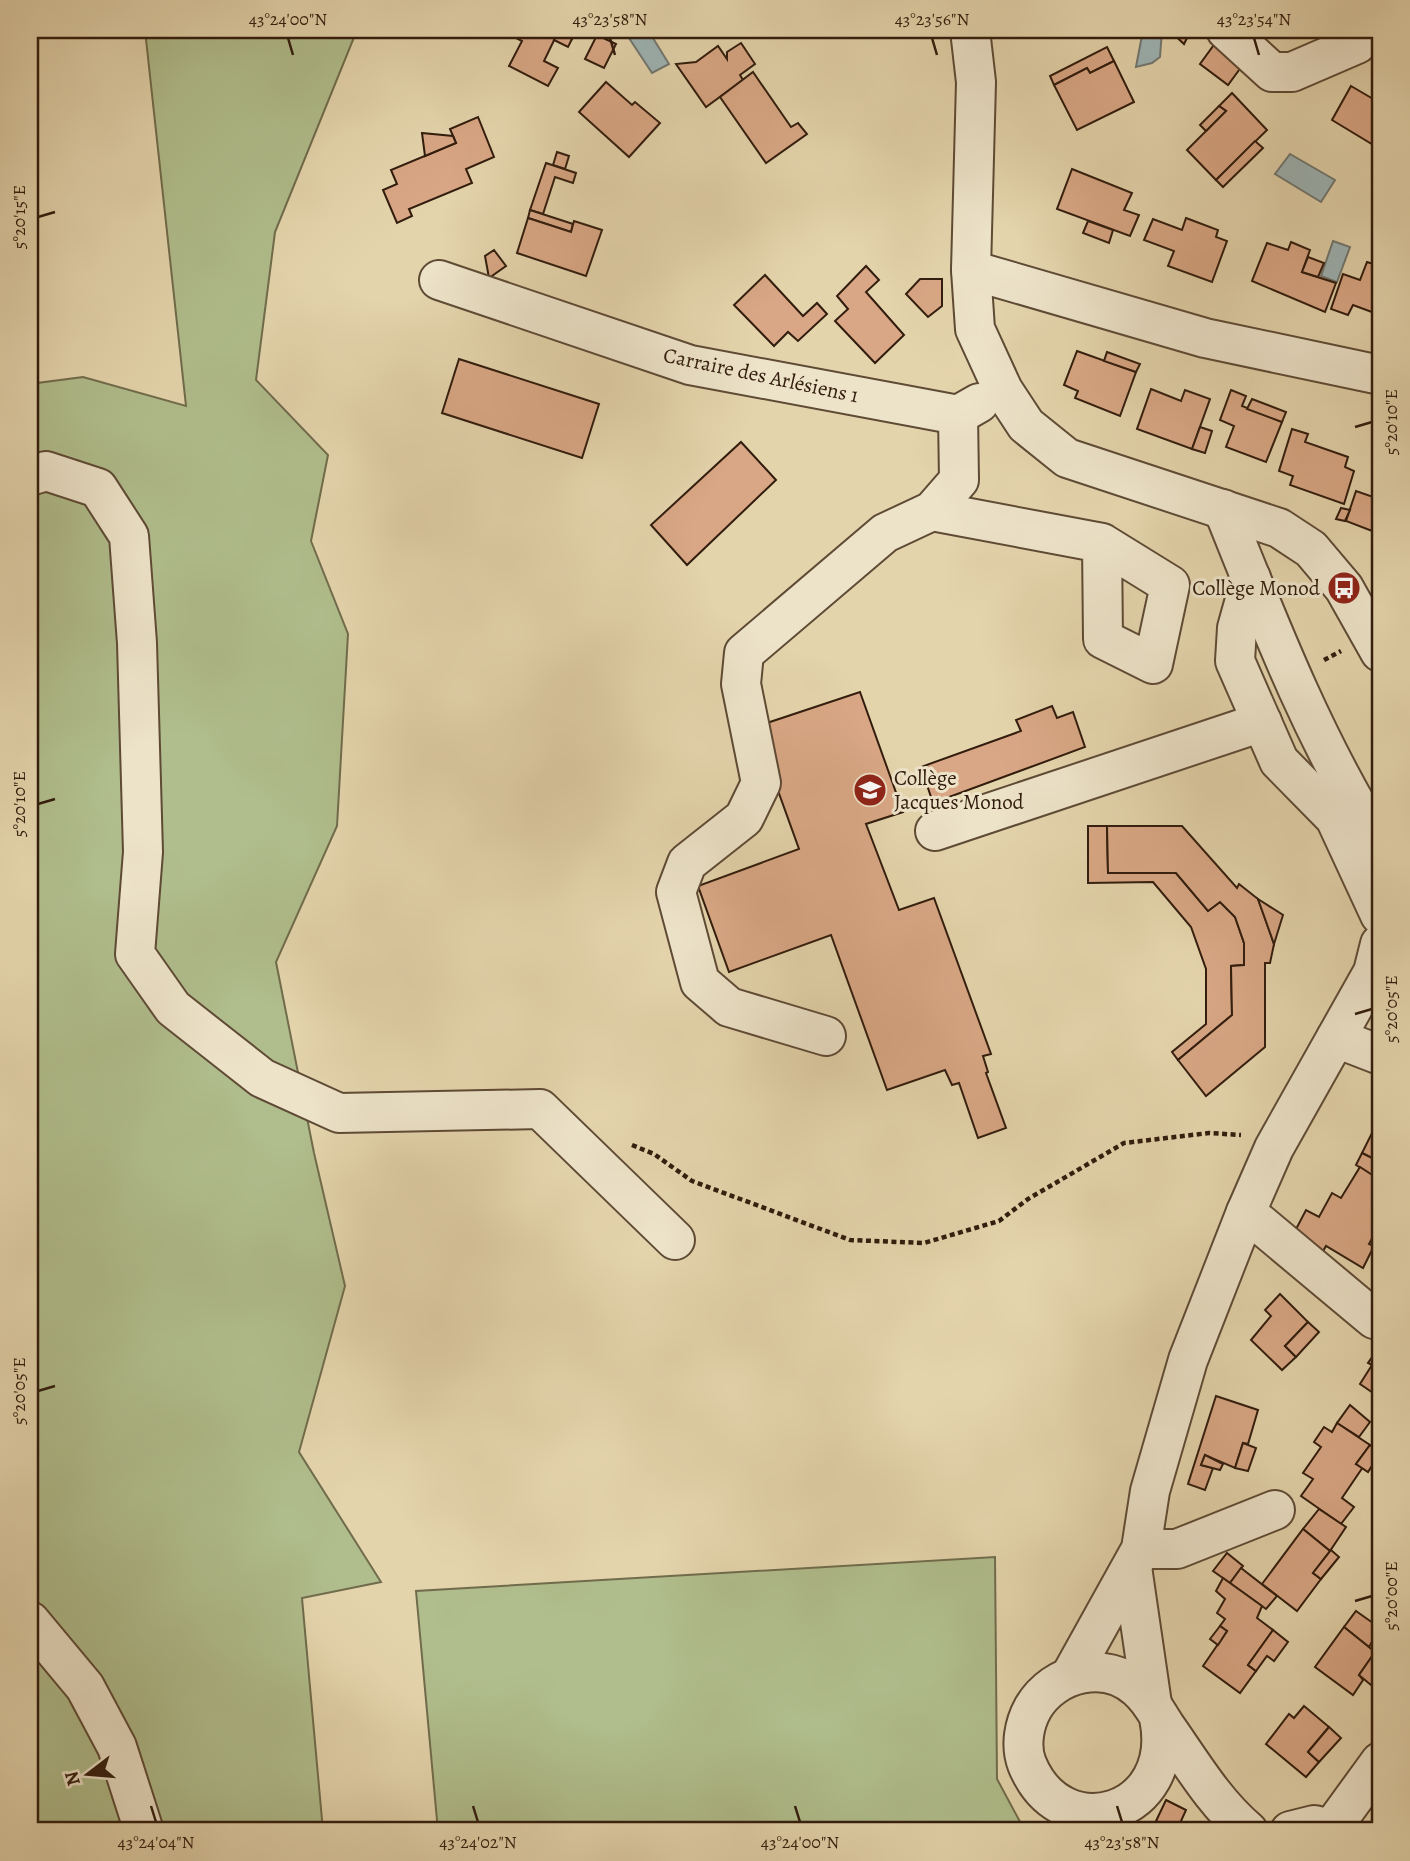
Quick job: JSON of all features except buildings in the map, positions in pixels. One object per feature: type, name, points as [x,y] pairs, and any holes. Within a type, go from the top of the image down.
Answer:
[{"type":"street","points":[[1226,30],[1272,72],[1293,72],[1357,44]]},
{"type":"street","points":[[979,35],[971,270],[975,329],[1003,390],[1026,425],[1067,458],[1279,528],[1311,549],[1344,588],[1380,652]]},
{"type":"street","points":[[971,270],[1205,338],[1380,375]]},
{"type":"street","name":"Carraire des Arlésiens 1","points":[[439,280],[690,365],[958,415]]},
{"type":"street","points":[[826,1036],[729,1007],[700,982],[676,892],[687,863],[744,818],[761,783],[741,684],[744,653],[885,533],[932,511],[959,480],[958,415],[1003,390]]},
{"type":"street","points":[[30,476],[46,471],[98,488],[129,536],[137,643],[143,852],[135,954],[173,1008],[262,1078],[339,1113],[540,1110],[676,1240]]},
{"type":"street","points":[[1223,509],[1300,695],[1358,810],[1380,845]]},
{"type":"street","points":[[932,511],[1102,543]]},
{"type":"street","points":[[1251,578],[1237,628],[1235,662],[1279,761],[1335,818],[1380,915]]},
{"type":"street","points":[[935,831],[1262,722]]},
{"type":"street","points":[[1071,1675],[1136,1558],[1150,1491],[1188,1360],[1246,1212],[1280,1138],[1373,972],[1380,944]]},
{"type":"street","points":[[1336,1038],[1380,1055]]},
{"type":"street","points":[[1246,1212],[1374,1319]]},
{"type":"street","points":[[1136,1558],[1177,1549],[1275,1510]]},
{"type":"street","points":[[1134,1806],[1160,1763],[1164,1740],[1156,1711],[1136,1558]]},
{"type":"street","points":[[30,1621],[85,1687],[117,1747],[144,1831]]},
{"type":"street","points":[[1094,1672],[1117,1675],[1137,1687],[1236,1821],[1134,1806],[1087,1813],[1065,1807],[1045,1794],[1032,1777],[1025,1758],[1023,1737],[1027,1717],[1038,1699],[1053,1685],[1071,1675],[1094,1672]]},
{"type":"street","points":[[1290,1831],[1314,1825],[1336,1829],[1380,1762]]},
{"type":"street","points":[[1045,1794],[1056,1831]]},
{"type":"path","points":[[628,1144],[654,1154],[692,1181],[850,1240],[924,1243],[999,1221],[1028,1199],[1124,1143],[1209,1133],[1280,1138]]},
{"type":"green space","points":[[145,30],[357,30],[275,232],[256,380],[328,455],[311,541],[348,634],[337,826],[276,962],[314,1153],[345,1286],[299,1452],[381,1582],[302,1598],[323,1831],[30,1831],[30,384],[83,377],[186,406]]},
{"type":"green space","points":[[995,1557],[997,1779],[1025,1831],[438,1831],[416,1591]]},
{"type":"water","points":[[630,30],[648,30],[669,64],[652,73],[629,38]]},
{"type":"water","points":[[1143,30],[1162,30],[1160,57],[1152,63],[1136,67]]},
{"type":"water","points":[[1290,154],[1335,180],[1321,202],[1275,174]]},
{"type":"water","points":[[1333,241],[1350,247],[1337,282],[1321,276]]},
{"type":"place","name":"Collège Monod","points":[[1344,588]]},
{"type":"place","name":"Collège Jacques Monod","points":[[870,790]]}]
